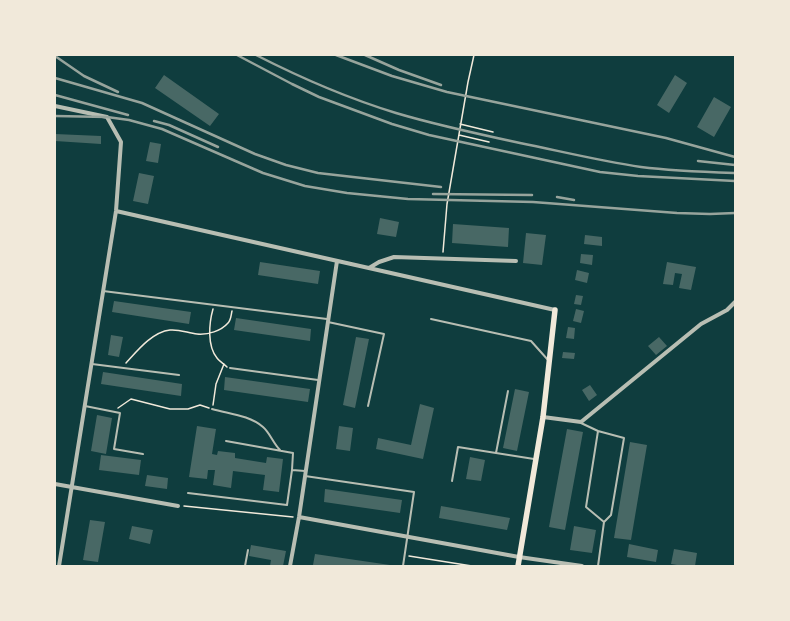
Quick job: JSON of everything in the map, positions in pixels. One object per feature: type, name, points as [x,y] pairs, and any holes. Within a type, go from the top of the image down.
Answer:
[{"type":"main road","points":[[518,566],[543,417],[554,310]]},
{"type":"street","points":[[55,106],[107,117],[121,142],[116,211],[59,566]]},
{"type":"street","points":[[116,211],[554,310]]},
{"type":"street","points":[[369,268],[379,262],[394,257],[516,262]]},
{"type":"street","points":[[290,566],[306,474],[337,261]]},
{"type":"street","points":[[543,417],[581,422],[701,324],[727,310],[735,302]]},
{"type":"street","points":[[55,484],[178,506]]},
{"type":"street","points":[[299,517],[519,557],[582,566]]},
{"type":"lane","points":[[103,291],[328,321],[384,334],[368,406]]},
{"type":"lane","points":[[431,320],[531,341],[549,361]]},
{"type":"lane","points":[[92,364],[179,375]]},
{"type":"lane","points":[[230,368],[319,380]]},
{"type":"lane","points":[[496,453],[508,391]]},
{"type":"lane","points":[[85,406],[120,413],[114,449],[143,454]]},
{"type":"lane","points":[[212,409],[240,415],[255,421],[264,427],[281,451]]},
{"type":"lane","points":[[581,422],[598,431],[624,438],[611,515],[604,522],[598,566]]},
{"type":"lane","points":[[598,431],[586,507],[604,522]]},
{"type":"lane","points":[[188,493],[287,505],[293,453],[226,441]]},
{"type":"lane","points":[[452,482],[458,447],[536,459]]},
{"type":"lane","points":[[292,470],[306,474],[414,492],[402,566]]},
{"type":"lane","points":[[245,566],[248,550]]},
{"type":"path","points":[[442,258],[447,204],[460,124],[474,55]]},
{"type":"path","points":[[460,124],[493,132]]},
{"type":"path","points":[[459,136],[489,142]]},
{"type":"path","points":[[214,305],[210,333],[212,349],[217,358],[230,368]]},
{"type":"path","points":[[121,368],[156,335],[169,330],[197,334],[210,333],[222,328],[229,322],[233,308]]},
{"type":"path","points":[[113,412],[131,399],[170,409],[188,409],[200,405],[212,409],[216,384],[224,364]]},
{"type":"path","points":[[178,506],[299,517]]},
{"type":"path","points":[[404,555],[472,566]]},
{"type":"building","points":[[164,75],[219,114],[210,126],[155,88]]},
{"type":"building","points":[[675,75],[687,83],[669,113],[657,105]]},
{"type":"building","points":[[714,97],[731,107],[714,137],[697,127]]},
{"type":"building","points":[[55,134],[101,136],[101,144],[55,141]]},
{"type":"building","points":[[150,142],[161,144],[158,163],[146,161]]},
{"type":"building","points":[[139,173],[154,176],[148,204],[133,201]]},
{"type":"building","points":[[380,218],[399,222],[396,237],[377,234]]},
{"type":"building","points":[[453,224],[509,228],[508,247],[452,243]]},
{"type":"building","points":[[526,233],[546,235],[542,265],[523,263]]},
{"type":"building","points":[[585,235],[602,237],[602,246],[584,244]]},
{"type":"building","points":[[581,254],[593,255],[592,265],[580,263]]},
{"type":"building","points":[[260,262],[320,271],[318,284],[258,275]]},
{"type":"building","points":[[667,262],[696,267],[691,290],[679,288],[682,274],[675,273],[673,285],[663,284]]},
{"type":"building","points":[[577,270],[589,273],[587,283],[575,280]]},
{"type":"building","points":[[576,295],[583,296],[581,305],[574,304]]},
{"type":"building","points":[[114,301],[191,312],[189,324],[112,312]]},
{"type":"building","points":[[576,309],[584,311],[581,323],[573,321]]},
{"type":"building","points":[[236,318],[311,329],[310,341],[234,330]]},
{"type":"building","points":[[568,327],[575,328],[574,339],[566,338]]},
{"type":"building","points":[[111,335],[123,337],[119,357],[108,355]]},
{"type":"building","points":[[356,337],[369,339],[355,408],[343,405]]},
{"type":"building","points":[[659,337],[667,346],[656,355],[648,346]]},
{"type":"building","points":[[563,352],[575,353],[574,359],[562,358]]},
{"type":"building","points":[[103,372],[182,384],[181,396],[101,384]]},
{"type":"building","points":[[225,377],[310,389],[308,402],[224,390]]},
{"type":"building","points":[[590,385],[597,395],[589,401],[582,390]]},
{"type":"building","points":[[515,389],[529,392],[517,451],[503,448]]},
{"type":"building","points":[[420,404],[434,408],[423,459],[376,449],[378,438],[411,445]]},
{"type":"building","points":[[97,415],[112,418],[106,454],[91,451]]},
{"type":"building","points":[[197,426],[216,429],[212,454],[217,455],[218,451],[235,453],[235,458],[266,463],[267,457],[283,459],[279,492],[263,490],[265,475],[233,471],[231,488],[213,485],[215,470],[208,470],[207,479],[189,477]]},
{"type":"building","points":[[339,426],[353,428],[350,451],[336,449]]},
{"type":"building","points":[[567,429],[583,432],[565,530],[549,527]]},
{"type":"building","points":[[630,442],[647,445],[631,540],[614,538]]},
{"type":"building","points":[[101,455],[141,460],[139,475],[99,470]]},
{"type":"building","points":[[470,457],[485,460],[481,481],[466,479]]},
{"type":"building","points":[[147,475],[168,478],[167,489],[145,486]]},
{"type":"building","points":[[325,489],[402,500],[400,513],[324,502]]},
{"type":"building","points":[[441,506],[510,518],[507,530],[439,518]]},
{"type":"building","points":[[90,520],[105,522],[98,562],[83,560]]},
{"type":"building","points":[[132,526],[153,530],[150,544],[129,539]]},
{"type":"building","points":[[574,526],[596,530],[592,553],[570,550]]},
{"type":"building","points":[[629,544],[658,550],[656,562],[627,557]]},
{"type":"building","points":[[251,545],[286,551],[283,566],[270,566],[271,560],[249,556]]},
{"type":"building","points":[[674,549],[697,553],[695,566],[671,564]]},
{"type":"building","points":[[315,554],[390,565],[390,566],[313,565]]},
{"type":"railway","points":[[237,55],[319,97],[392,124],[429,135],[600,172],[638,176],[735,181]]},
{"type":"railway","points":[[256,55],[307,80],[378,107],[473,133],[626,165],[700,172],[735,173]]},
{"type":"railway","points":[[336,55],[392,76],[447,92],[666,138],[735,157]]},
{"type":"railway","points":[[365,55],[399,70],[441,85]]},
{"type":"railway","points":[[55,56],[84,76],[118,92]]},
{"type":"railway","points":[[55,78],[142,103],[255,154],[286,165],[318,173],[441,187]]},
{"type":"railway","points":[[55,95],[128,115]]},
{"type":"railway","points":[[55,116],[107,117],[129,120],[162,129],[263,173],[305,186],[347,193],[408,199],[533,202],[677,213],[735,213]]},
{"type":"railway","points":[[154,121],[169,125],[218,147]]},
{"type":"railway","points":[[698,161],[735,165]]},
{"type":"railway","points":[[433,194],[532,195]]},
{"type":"railway","points":[[557,197],[574,200]]}]
